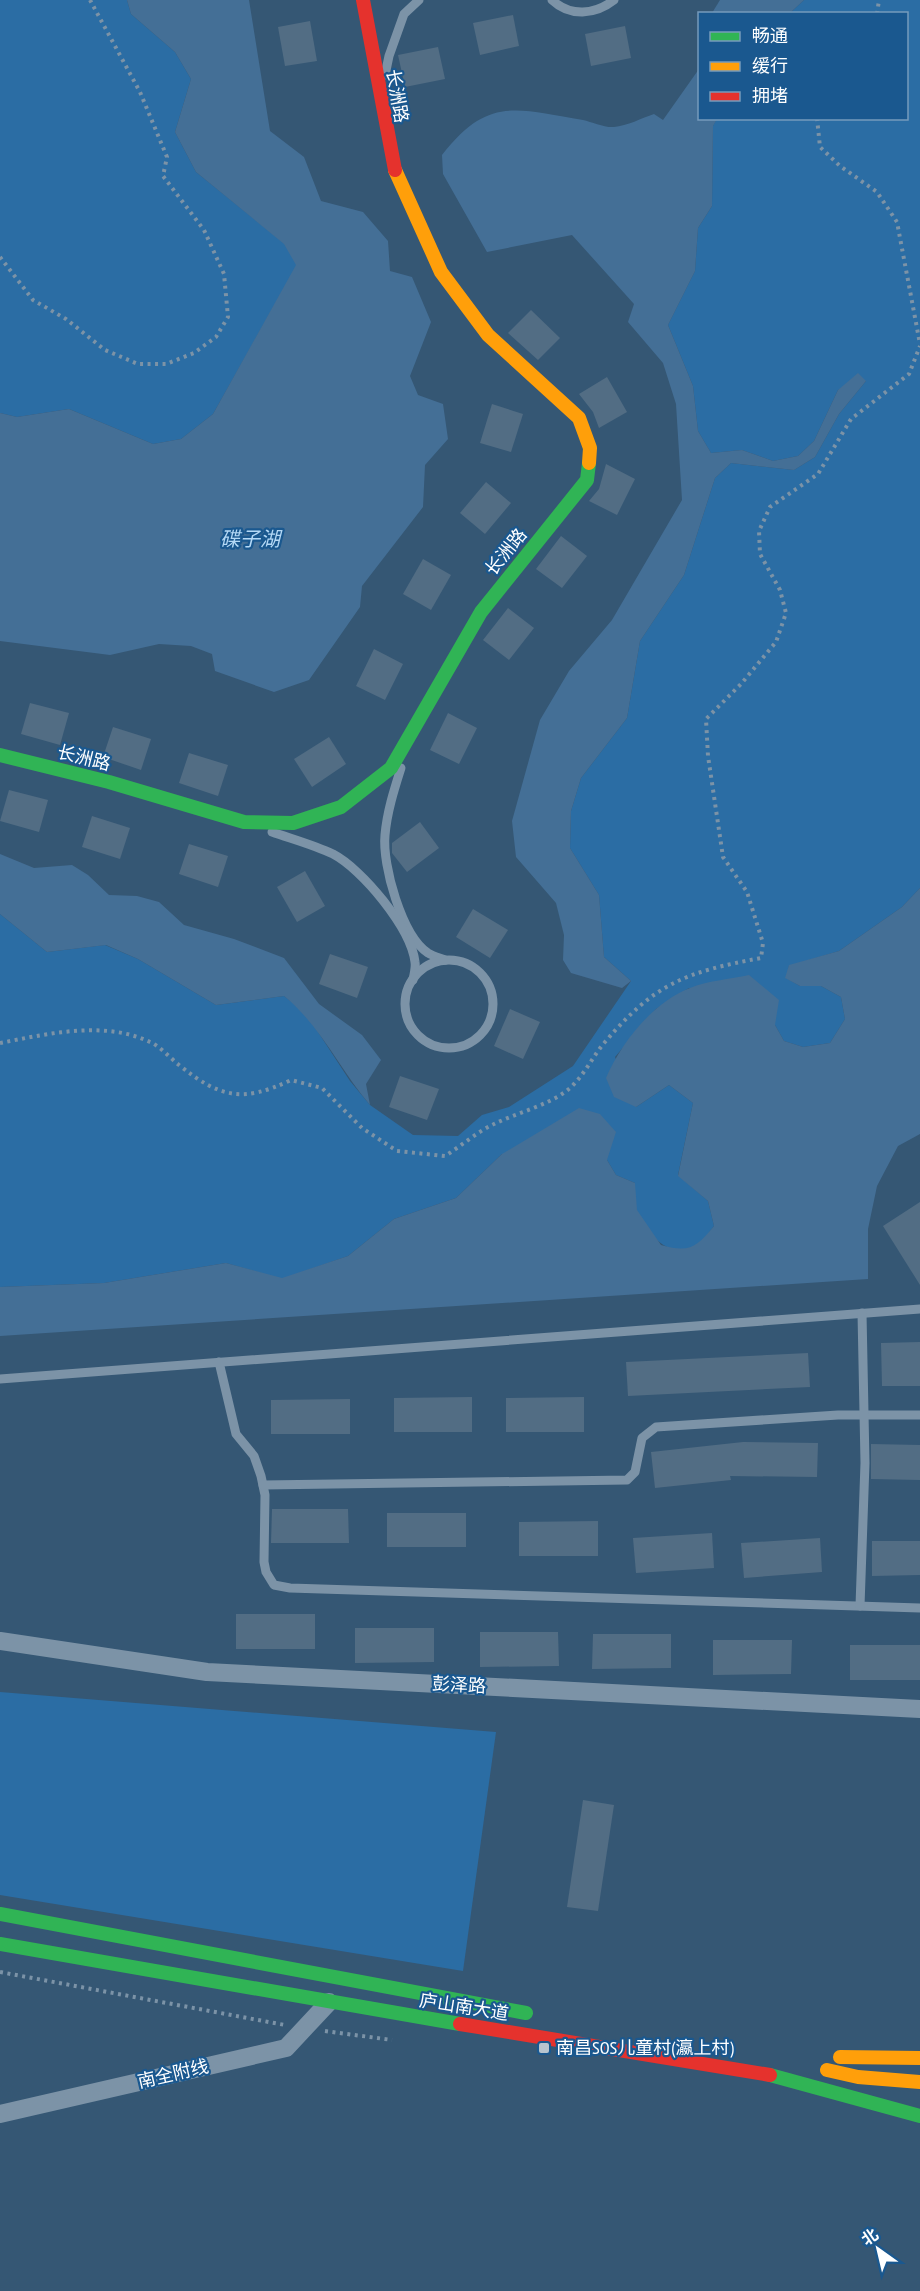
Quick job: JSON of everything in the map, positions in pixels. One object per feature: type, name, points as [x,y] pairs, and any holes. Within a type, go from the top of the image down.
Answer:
[{"type":"main road","name":"长洲路","points":[[0,755],[109,782],[244,822],[293,823],[341,807],[391,768],[480,612],[587,480],[590,447],[579,418],[488,335],[441,272],[392,164],[363,0]]},
{"type":"main road","name":"庐山南大道","points":[[0,1914],[541,2015]]},
{"type":"main road","name":"庐山南大道","points":[[0,1944],[328,2002],[774,2076],[920,2116]]},
{"type":"main road","points":[[840,2057],[920,2058]]},
{"type":"main road","points":[[817,2068],[858,2077],[920,2082]]},
{"type":"street","name":"彭泽路","points":[[0,1641],[207,1672],[920,1709]]},
{"type":"street","name":"南全附线","points":[[0,2114],[285,2048],[328,2002]]},
{"type":"lane","points":[[380,104],[389,56],[404,14],[419,0]]},
{"type":"lane","points":[[552,0],[567,10],[582,13],[606,6],[614,0]]},
{"type":"lane","points":[[244,822],[333,854],[357,871],[377,891],[408,939],[416,962],[413,980],[406,998],[406,1013],[415,1032],[427,1042],[439,1047],[459,1047],[477,1038],[490,1021],[493,997],[484,976],[473,966],[460,961],[445,960],[427,952],[412,932],[396,903],[388,873],[385,837],[393,793],[417,724]]},
{"type":"lane","points":[[413,980],[422,969],[445,960]]},
{"type":"lane","points":[[0,1379],[920,1309]]},
{"type":"lane","points":[[860,1606],[864,1415],[862,1313]]},
{"type":"lane","points":[[219,1362],[236,1434],[254,1456],[263,1485],[265,1494],[264,1562],[266,1572],[274,1585],[302,1588],[920,1608]]},
{"type":"lane","points":[[263,1485],[627,1480],[635,1472],[642,1438],[656,1427],[864,1415],[920,1415]]},
{"type":"path","points":[[0,257],[33,300],[66,320],[105,350],[138,364],[166,364],[194,353],[216,337],[228,317],[224,274],[204,230],[163,176],[167,157],[140,92],[90,0]]},
{"type":"path","points":[[0,1043],[60,1031],[111,1032],[151,1042],[202,1083],[241,1097],[272,1089],[291,1080],[322,1088],[362,1128],[397,1151],[445,1156],[491,1125],[565,1092],[586,1070],[603,1044],[639,1005],[665,986],[709,968],[761,958],[764,943],[747,892],[723,857],[708,756],[706,718],[741,684],[776,642],[786,614],[780,590],[760,554],[759,531],[770,507],[818,474],[851,419],[909,374],[920,345],[897,222],[877,192],[840,166],[820,147],[817,120]]},
{"type":"shaded area","points":[[0,0],[127,0],[131,14],[175,52],[191,79],[175,132],[196,172],[285,244],[297,265],[213,414],[181,439],[153,444],[69,409],[17,417],[0,413]]},
{"type":"shaded area","points":[[804,0],[920,0],[920,888],[902,907],[839,951],[789,966],[786,978],[800,986],[821,986],[841,997],[845,1019],[830,1043],[803,1047],[784,1041],[775,1025],[689,988],[656,1009],[615,1057],[636,1107],[669,1085],[693,1103],[678,1175],[708,1201],[714,1226],[701,1242],[689,1249],[670,1248],[654,1237],[637,1211],[635,1183],[616,1175],[607,1160],[502,1154],[456,1198],[394,1219],[348,1256],[282,1279],[226,1263],[104,1283],[0,1287],[0,914],[47,952],[105,945],[138,959],[216,1005],[284,996],[305,1012],[350,1081],[370,1105],[413,1135],[458,1136],[482,1115],[509,1107],[573,1066],[631,981],[604,957],[599,895],[570,848],[571,811],[581,778],[627,718],[640,641],[684,575],[715,478],[731,463],[794,470],[815,457],[839,414],[866,381],[838,390],[814,441],[798,456],[773,461],[742,450],[711,453],[698,431],[693,386],[668,325],[695,271],[698,228],[712,206],[713,126],[716,120],[908,120],[908,12],[791,12]]},
{"type":"shaded area","points":[[0,1692],[496,1732],[463,1971],[0,1895]]},
{"type":"water","name":"碟子湖","points":[[127,0],[249,0],[270,131],[304,157],[321,201],[363,212],[388,241],[390,271],[412,277],[431,322],[410,376],[418,395],[443,404],[448,439],[425,465],[423,507],[362,586],[360,607],[309,680],[274,692],[215,671],[212,654],[191,646],[159,644],[110,655],[0,641],[0,413],[17,417],[69,409],[153,444],[181,439],[213,414],[296,265],[284,244],[196,172],[175,132],[191,79],[175,52],[131,14]]},
{"type":"water","points":[[720,0],[804,0],[791,12],[713,12]]},
{"type":"water","points":[[698,70],[698,120],[716,120],[713,126],[712,206],[698,228],[695,271],[668,325],[693,386],[698,431],[711,453],[742,450],[773,461],[798,456],[814,441],[838,390],[858,373],[866,381],[839,414],[815,457],[794,470],[731,463],[715,478],[684,575],[640,641],[627,718],[581,778],[571,811],[570,848],[599,895],[604,957],[631,981],[622,988],[571,973],[563,960],[564,935],[556,903],[516,857],[512,821],[540,720],[569,671],[612,620],[682,500],[676,404],[663,363],[628,322],[634,304],[572,235],[487,252],[443,174],[442,155],[458,136],[474,123],[489,115],[504,111],[539,113],[610,127],[624,125],[654,114],[663,120]]},
{"type":"water","points":[[0,854],[34,868],[72,865],[88,875],[109,895],[137,896],[159,902],[184,925],[234,939],[284,958],[319,1004],[362,1035],[381,1060],[366,1084],[370,1105],[308,1020],[284,996],[216,1005],[138,959],[106,945],[47,952],[0,914]]},
{"type":"water","points":[[920,888],[920,1134],[898,1146],[877,1186],[868,1229],[868,1279],[0,1336],[0,1287],[104,1283],[226,1263],[282,1278],[348,1256],[394,1219],[456,1198],[502,1154],[579,1108],[600,1114],[616,1132],[607,1160],[616,1175],[635,1183],[637,1210],[661,1245],[691,1247],[697,1244],[714,1226],[708,1201],[678,1176],[693,1103],[669,1085],[636,1107],[614,1097],[606,1078],[620,1051],[651,1014],[676,995],[704,984],[749,975],[779,1000],[775,1025],[784,1041],[803,1047],[830,1043],[845,1019],[841,997],[821,986],[800,986],[785,978],[789,965],[839,951],[902,907]]},
{"type":"building","points":[[513,15],[519,46],[480,55],[473,23]]},
{"type":"building","points":[[310,21],[317,61],[285,66],[278,27]]},
{"type":"building","points":[[625,26],[631,58],[591,66],[585,34]]},
{"type":"building","points":[[438,47],[445,79],[405,87],[398,55]]},
{"type":"building","points":[[531,310],[560,338],[538,360],[508,333]]},
{"type":"building","points":[[607,377],[627,412],[599,428],[593,412],[579,394]]},
{"type":"building","points":[[492,404],[523,414],[511,452],[480,443]]},
{"type":"building","points":[[606,464],[635,479],[617,515],[589,501],[599,489]]},
{"type":"building","points":[[486,482],[511,503],[485,534],[460,513]]},
{"type":"building","points":[[561,536],[587,556],[562,588],[536,569]]},
{"type":"building","points":[[423,559],[451,575],[431,610],[403,594]]},
{"type":"building","points":[[508,608],[534,628],[509,660],[483,640]]},
{"type":"building","points":[[374,649],[403,664],[385,700],[356,686]]},
{"type":"building","points":[[30,703],[69,713],[60,745],[21,734]]},
{"type":"building","points":[[448,713],[477,728],[459,764],[430,750]]},
{"type":"building","points":[[113,727],[151,739],[141,770],[103,757]]},
{"type":"building","points":[[329,737],[346,764],[312,787],[294,759]]},
{"type":"building","points":[[189,753],[228,765],[218,796],[179,783]]},
{"type":"building","points":[[9,790],[48,800],[39,832],[0,821]]},
{"type":"building","points":[[92,816],[130,828],[120,859],[82,847]]},
{"type":"building","points":[[420,822],[439,848],[407,872],[392,853],[392,843]]},
{"type":"building","points":[[189,844],[228,856],[218,887],[179,874]]},
{"type":"building","points":[[305,871],[325,906],[297,922],[277,887]]},
{"type":"building","points":[[473,909],[508,930],[490,958],[456,937]]},
{"type":"building","points":[[330,954],[368,967],[357,998],[319,984]]},
{"type":"building","points":[[510,1009],[540,1022],[523,1059],[494,1046]]},
{"type":"building","points":[[400,1076],[439,1089],[427,1120],[389,1107]]},
{"type":"building","points":[[920,1202],[920,1285],[883,1226]]},
{"type":"building","points":[[920,1342],[920,1386],[882,1386],[881,1343]]},
{"type":"building","points":[[808,1353],[810,1387],[628,1396],[626,1362]]},
{"type":"building","points":[[472,1397],[472,1432],[394,1432],[394,1398]]},
{"type":"building","points":[[584,1397],[584,1432],[506,1432],[506,1398]]},
{"type":"building","points":[[350,1399],[350,1434],[271,1434],[271,1400]]},
{"type":"building","points":[[743,1442],[818,1443],[817,1477],[730,1476],[731,1480],[655,1488],[651,1452]]},
{"type":"building","points":[[871,1444],[920,1445],[920,1480],[871,1479]]},
{"type":"building","points":[[272,1509],[348,1509],[349,1543],[271,1543]]},
{"type":"building","points":[[387,1513],[466,1513],[466,1547],[387,1547]]},
{"type":"building","points":[[598,1521],[598,1556],[519,1556],[519,1522]]},
{"type":"building","points":[[712,1533],[714,1568],[636,1573],[633,1538]]},
{"type":"building","points":[[820,1538],[822,1572],[744,1578],[741,1543]]},
{"type":"building","points":[[872,1541],[920,1541],[920,1575],[872,1576]]},
{"type":"building","points":[[236,1614],[315,1614],[315,1649],[236,1649]]},
{"type":"building","points":[[355,1628],[434,1628],[434,1662],[355,1663]]},
{"type":"building","points":[[480,1632],[558,1632],[559,1666],[480,1667]]},
{"type":"building","points":[[593,1634],[671,1634],[671,1668],[592,1669]]},
{"type":"building","points":[[713,1640],[792,1640],[791,1674],[713,1675]]},
{"type":"building","points":[[850,1645],[920,1645],[920,1680],[850,1680]]},
{"type":"building","points":[[583,1800],[614,1805],[598,1911],[567,1907]]},
{"type":"traffic: fast","points":[[0,755],[109,782],[244,822],[293,823],[341,807],[391,768],[481,612],[587,480],[589,463]]},
{"type":"traffic: fast","points":[[0,1914],[526,2013]]},
{"type":"traffic: fast","points":[[0,1944],[460,2024]]},
{"type":"traffic: fast","points":[[770,2075],[920,2116]]},
{"type":"traffic: slow","points":[[395,170],[441,272],[488,335],[579,418],[590,448],[589,463]]},
{"type":"traffic: slow","points":[[840,2057],[920,2058]]},
{"type":"traffic: slow","points":[[827,2070],[858,2077],[920,2082]]},
{"type":"traffic: jam","points":[[363,0],[395,170]]},
{"type":"traffic: jam","points":[[460,2024],[770,2075]]},
{"type":"place","name":"南昌SOS儿童村(瀛上村)","points":[[544,2048]]}]
